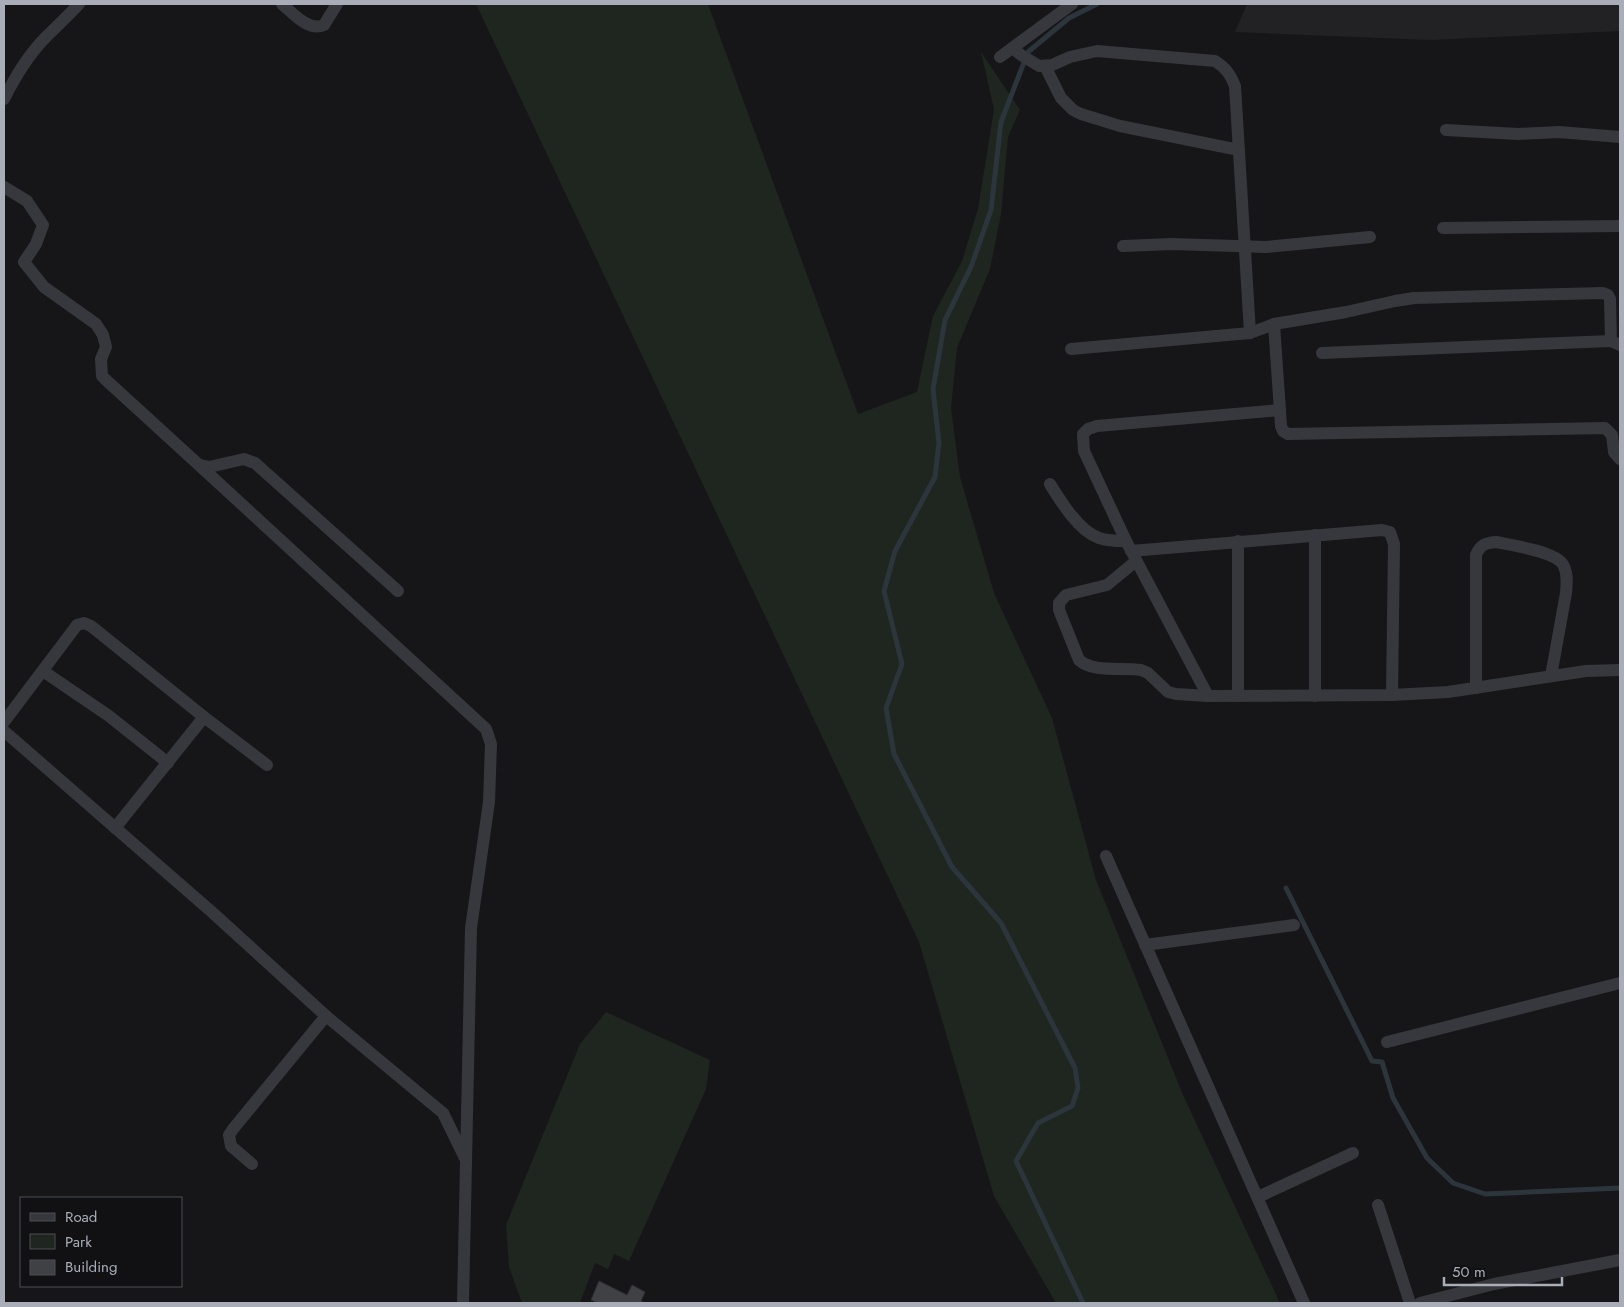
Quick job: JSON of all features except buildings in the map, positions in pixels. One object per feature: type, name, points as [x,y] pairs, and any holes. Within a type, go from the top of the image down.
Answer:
[{"type":"street","points":[[4,99],[17,74],[29,58],[45,38],[79,4]]},
{"type":"street","points":[[282,4],[303,21],[314,26],[324,24],[338,4]]},
{"type":"street","points":[[1000,57],[1017,51],[1072,4]]},
{"type":"street","points":[[1017,51],[1042,66],[1061,98],[1073,110],[1081,114],[1120,126],[1239,150]]},
{"type":"street","points":[[1042,66],[1070,56],[1097,51],[1215,61],[1227,70],[1235,86],[1250,333]]},
{"type":"street","points":[[1446,130],[1518,134],[1559,132],[1620,137]]},
{"type":"street","points":[[4,187],[27,201],[42,224],[36,244],[24,262],[44,287],[96,324],[102,335],[106,347],[101,359],[102,376],[486,729],[491,744],[489,802],[471,928],[463,1303]]},
{"type":"street","points":[[1443,228],[1620,226]]},
{"type":"street","points":[[1122,246],[1181,244],[1245,247],[1290,246],[1370,238]]},
{"type":"street","points":[[1071,348],[1250,333],[1274,324],[1346,312],[1395,300],[1414,298],[1603,293],[1608,295],[1610,299],[1615,343],[1322,353]]},
{"type":"street","points":[[1274,324],[1281,426],[1283,431],[1295,434],[1605,428],[1612,435],[1614,452],[1620,459]]},
{"type":"street","points":[[1208,696],[1131,554],[1084,451],[1083,434],[1088,429],[1097,426],[1280,410]]},
{"type":"street","points":[[199,465],[209,467],[244,459],[255,463],[398,592]]},
{"type":"street","points":[[1050,484],[1067,509],[1090,534],[1110,541],[1131,554],[1238,541],[1382,530],[1390,532],[1394,544],[1392,696]]},
{"type":"street","points":[[1315,535],[1315,696]]},
{"type":"street","points":[[1238,541],[1238,696]]},
{"type":"street","points":[[1476,688],[1476,555],[1480,547],[1487,543],[1496,542],[1552,555],[1562,562],[1566,570],[1566,593],[1552,676]]},
{"type":"street","points":[[1131,554],[1114,579],[1107,585],[1066,595],[1059,603],[1059,610],[1079,660],[1084,664],[1093,668],[1148,672],[1168,692],[1176,694],[1208,696],[1392,696],[1448,692],[1586,671],[1620,670]]},
{"type":"street","points":[[4,722],[77,625],[87,624],[267,765]]},
{"type":"street","points":[[43,671],[109,716],[168,763]]},
{"type":"street","points":[[115,828],[204,717]]},
{"type":"street","points":[[4,731],[213,913],[326,1016],[443,1113],[466,1161]]},
{"type":"street","points":[[1106,856],[1304,1303]]},
{"type":"street","points":[[1145,945],[1294,925]]},
{"type":"street","points":[[1387,1042],[1620,983]]},
{"type":"street","points":[[252,1164],[231,1146],[230,1135],[233,1129],[326,1016]]},
{"type":"street","points":[[1258,1196],[1353,1153]]},
{"type":"street","points":[[1378,1205],[1410,1303]]},
{"type":"street","points":[[1420,1303],[1494,1284],[1620,1260]]},
{"type":"shaded area","points":[[1247,4],[1620,4],[1620,31],[1430,40],[1235,32]]},
{"type":"green space","points":[[476,4],[708,4],[858,414],[917,392],[933,316],[962,261],[978,209],[994,109],[981,52],[1020,110],[1008,137],[1001,214],[990,269],[957,348],[951,408],[960,477],[994,593],[1052,718],[1096,880],[1183,1095],[1280,1303],[1056,1303],[994,1196],[919,942]]},
{"type":"green space","points":[[606,1012],[710,1060],[706,1089],[629,1261],[614,1254],[608,1269],[595,1263],[580,1303],[522,1303],[509,1267],[506,1225],[580,1044]]},
{"type":"waterway","points":[[1083,1303],[1016,1161],[1038,1123],[1072,1106],[1078,1088],[1075,1068],[1001,923],[952,867],[894,754],[886,708],[902,664],[884,591],[895,551],[935,477],[939,443],[933,389],[945,320],[971,267],[991,210],[1001,122],[1028,52],[1069,18],[1097,4]]},
{"type":"waterway","points":[[1286,888],[1372,1061],[1382,1062],[1393,1098],[1427,1158],[1453,1183],[1485,1194],[1620,1188]]}]
